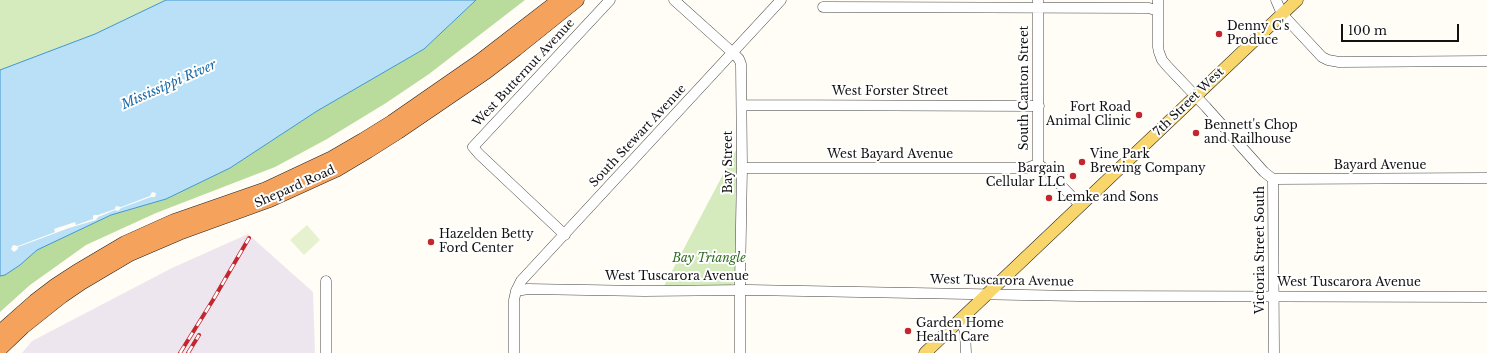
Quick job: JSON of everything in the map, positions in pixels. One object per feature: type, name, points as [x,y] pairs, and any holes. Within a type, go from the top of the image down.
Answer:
[{"type":"highway","name":"Shepard Road","points":[[0,332],[56,285],[125,243],[174,221],[266,189],[332,158],[363,140],[392,122],[480,61],[558,0]]},
{"type":"highway","name":"Shepard Road","points":[[0,349],[62,296],[130,254],[179,233],[270,200],[336,170],[368,151],[486,72],[577,0]]},
{"type":"main road","name":"7th Street West","points":[[925,353],[1296,0]]},
{"type":"street","name":"West Butternut Avenue","points":[[565,235],[473,147],[610,0]]},
{"type":"street","name":"Bay Street","points":[[674,0],[733,52],[739,58],[741,64],[742,168],[740,353]]},
{"type":"street","name":"South Stewart Avenue","points":[[516,291],[521,281],[781,0]]},
{"type":"street","name":"Victoria Street South","points":[[1158,0],[1159,52],[1168,67],[1273,180],[1274,353]]},
{"type":"street","points":[[1276,0],[1282,14],[1322,58],[1328,60],[1339,62],[1487,61]]},
{"type":"street","points":[[823,7],[918,3],[1038,4],[1149,8],[1158,11]]},
{"type":"street","name":"South Canton Street","points":[[1038,4],[1038,164],[1045,169],[1080,206]]},
{"type":"street","name":"West Forster Street","points":[[742,105],[1039,106]]},
{"type":"street","name":"West Bayard Avenue","points":[[742,168],[1028,168],[1038,164]]},
{"type":"street","name":"Bayard Avenue","points":[[1273,180],[1487,178]]},
{"type":"street","points":[[326,281],[326,353]]},
{"type":"street","name":"West Tuscarora Avenue","points":[[516,291],[528,289],[644,291],[740,290],[1078,296],[1487,296]]},
{"type":"street","points":[[514,353],[514,300],[516,291]]},
{"type":"street","points":[[960,320],[965,331],[966,353]]},
{"type":"shaded area","points":[[248,234],[313,292],[315,353],[22,353],[32,341],[172,268]]},
{"type":"green space","points":[[0,0],[166,0],[95,34],[0,70]]},
{"type":"green space","points":[[476,0],[525,0],[429,74],[386,103],[327,139],[275,167],[156,213],[86,245],[30,285],[0,312],[0,276],[5,275],[20,265],[36,250],[111,215],[166,199],[230,168],[317,111],[424,49]]},
{"type":"green space","name":"Bay Triangle","points":[[737,148],[736,280],[729,286],[663,288]]},
{"type":"green space","points":[[307,225],[320,240],[304,255],[290,240]]},
{"type":"water","name":"Mississippi River","points":[[166,0],[476,0],[424,49],[317,111],[230,168],[166,199],[111,215],[37,250],[20,265],[5,275],[0,276],[0,70],[95,34]]},
{"type":"pier","points":[[152,192],[156,193],[155,197],[151,197],[121,208],[118,211],[115,210],[98,217],[96,220],[69,228],[18,247],[18,249],[14,252],[11,249],[13,245],[18,246],[55,232],[54,229],[75,222],[76,225],[93,219],[94,215],[115,209],[116,206],[121,207],[150,196]]},
{"type":"railway","points":[[180,353],[249,238]]},
{"type":"railway","points":[[188,353],[199,335]]},
{"type":"place","name":"Denny C's Produce","points":[[1219,34]]},
{"type":"place","name":"Fort Road Animal Clinic","points":[[1139,115]]},
{"type":"place","name":"Bennett's Chop and Railhouse","points":[[1196,133]]},
{"type":"place","name":"Vine Park Brewing Company","points":[[1082,162]]},
{"type":"place","name":"Bargain Cellular LLC","points":[[1073,176]]},
{"type":"place","name":"Lemke and Sons","points":[[1049,198]]},
{"type":"place","name":"Hazelden Betty Ford Center","points":[[431,242]]},
{"type":"place","name":"Garden Home Health Care","points":[[908,331]]}]
